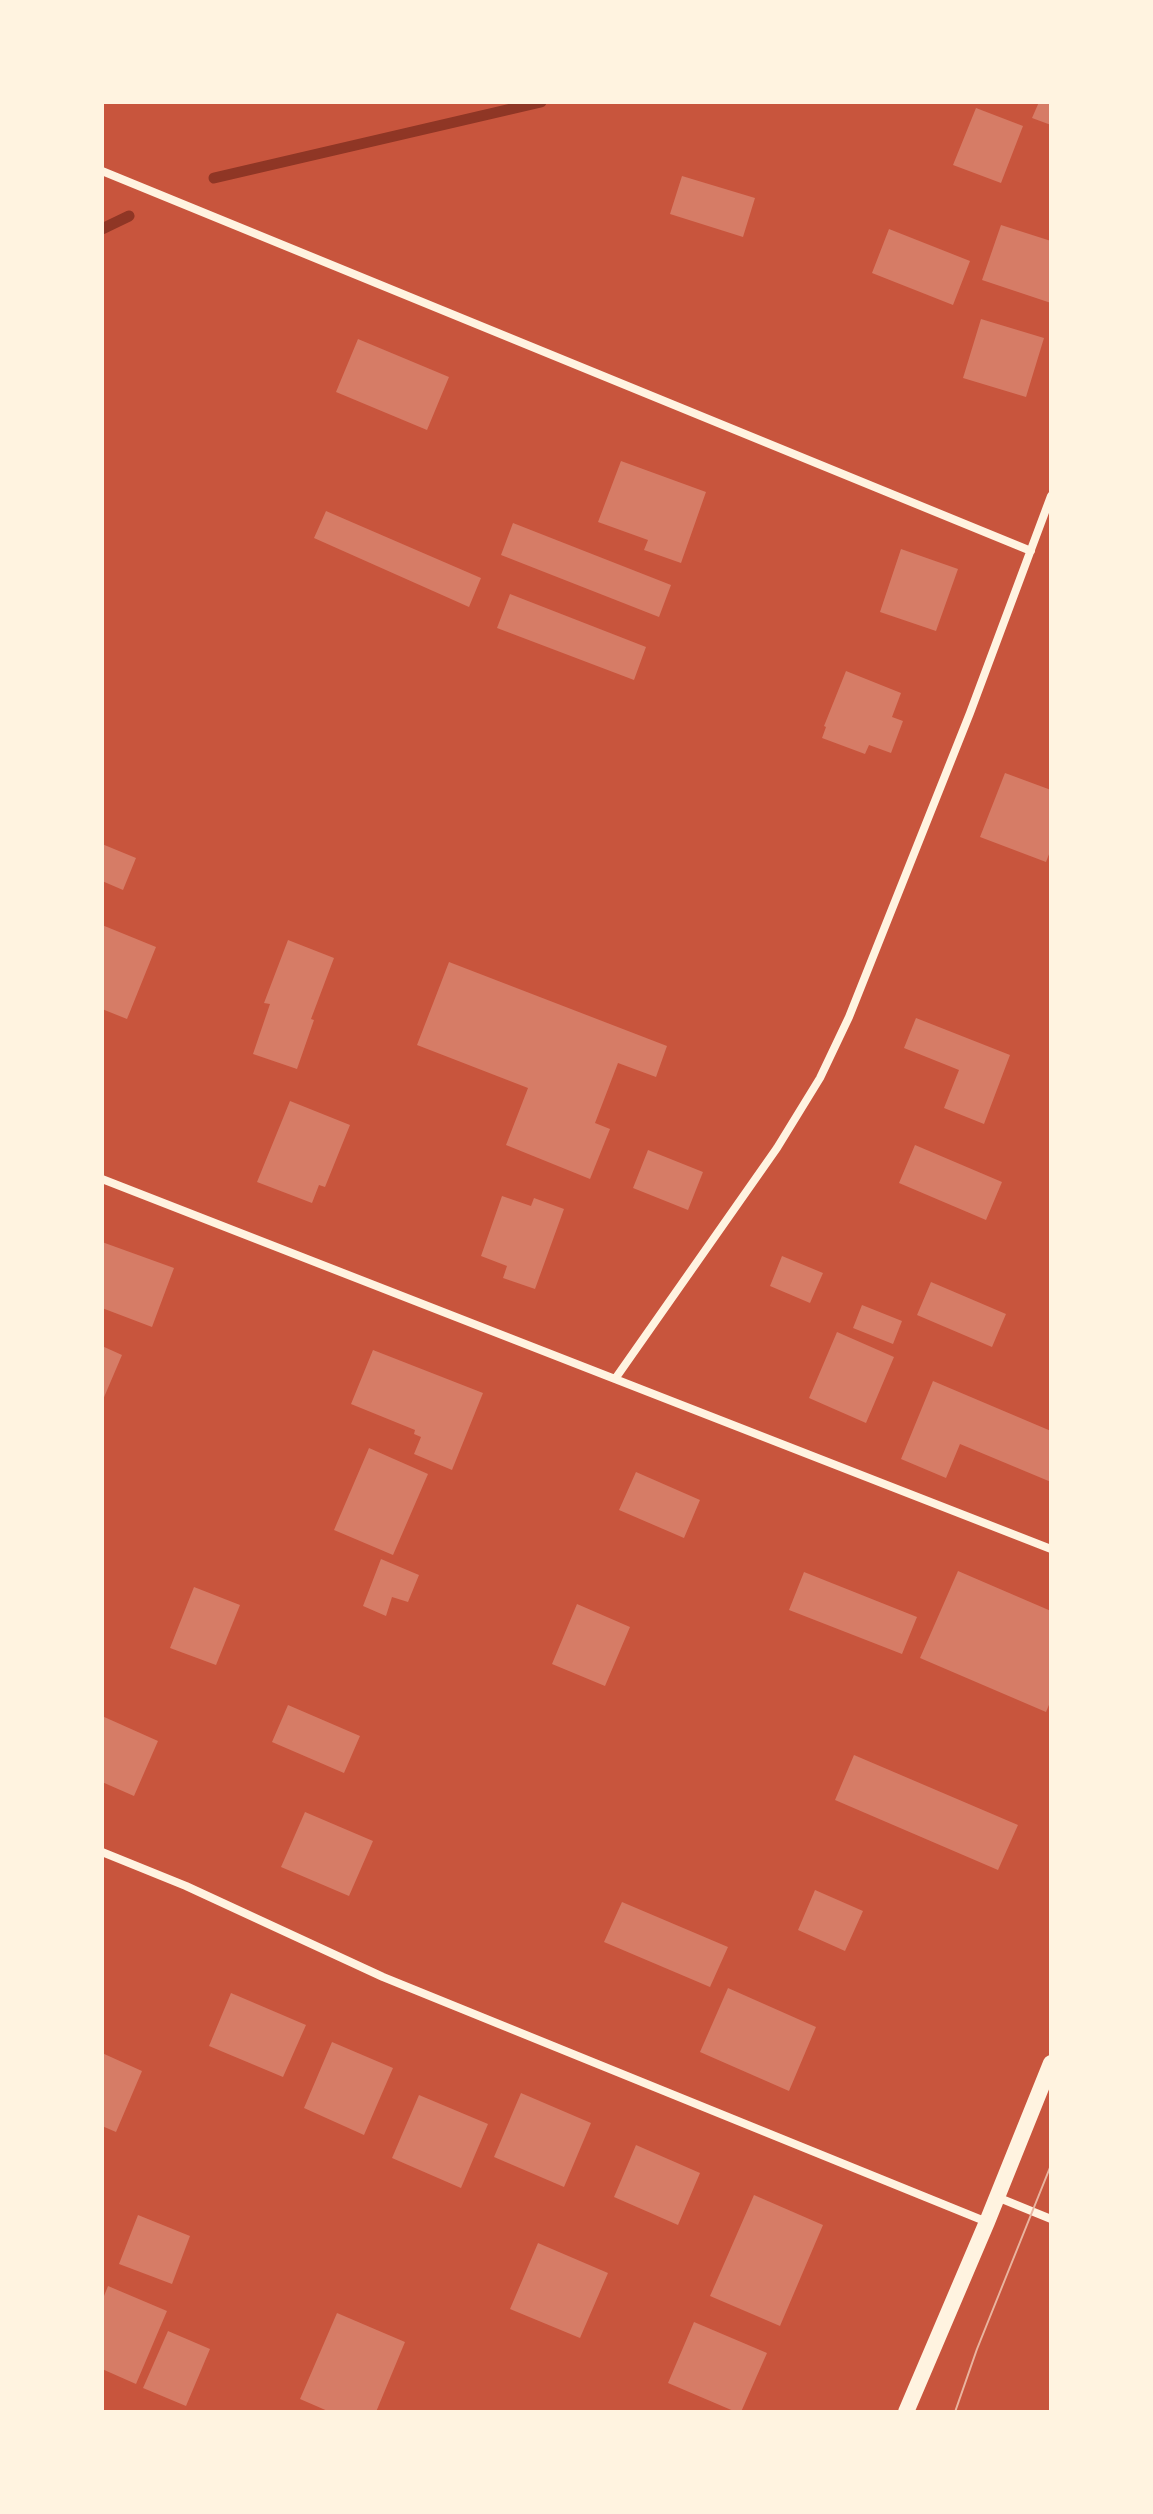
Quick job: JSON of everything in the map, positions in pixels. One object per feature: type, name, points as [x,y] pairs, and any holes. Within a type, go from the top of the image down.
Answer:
[{"type":"main road","points":[[906,2412],[1051,2063]]},
{"type":"street","points":[[102,171],[1031,551]]},
{"type":"street","points":[[615,1379],[777,1148],[820,1078],[855,1003],[970,713],[1051,496]]},
{"type":"street","points":[[102,1179],[1051,1549]]},
{"type":"street","points":[[102,1852],[186,1886],[383,1977],[987,2222]]},
{"type":"street","points":[[997,2197],[1051,2219]]},
{"type":"building","points":[[1039,102],[1051,102],[1051,125],[1032,118]]},
{"type":"building","points":[[976,108],[1023,126],[1001,183],[953,165]]},
{"type":"building","points":[[682,176],[755,198],[743,237],[670,214]]},
{"type":"building","points":[[1001,225],[1051,241],[1051,303],[982,280]]},
{"type":"building","points":[[889,229],[970,261],[953,305],[872,273]]},
{"type":"building","points":[[981,319],[1044,338],[1026,397],[963,378]]},
{"type":"building","points":[[358,339],[449,377],[427,430],[336,392]]},
{"type":"building","points":[[621,461],[706,492],[681,563],[644,550],[648,540],[598,522]]},
{"type":"building","points":[[326,511],[481,578],[469,607],[314,538]]},
{"type":"building","points":[[513,523],[671,585],[659,617],[501,555]]},
{"type":"building","points":[[901,549],[958,569],[936,631],[880,612]]},
{"type":"building","points":[[510,594],[646,647],[634,680],[497,628]]},
{"type":"building","points":[[846,671],[901,693],[892,717],[903,721],[891,753],[869,745],[865,754],[822,738]]},
{"type":"building","points":[[1005,773],[1051,790],[1051,849],[1046,862],[980,837]]},
{"type":"building","points":[[102,844],[136,858],[123,890],[102,881]]},
{"type":"building","points":[[102,925],[156,947],[127,1019],[102,1009]]},
{"type":"building","points":[[288,940],[334,958],[311,1019],[314,1020],[297,1069],[253,1054],[270,1004],[264,1003]]},
{"type":"building","points":[[449,962],[667,1046],[656,1077],[618,1063],[595,1123],[610,1129],[590,1179],[506,1145],[528,1088],[417,1045]]},
{"type":"building","points":[[916,1018],[1010,1055],[984,1124],[944,1108],[959,1070],[904,1048]]},
{"type":"building","points":[[290,1101],[350,1125],[325,1187],[319,1185],[312,1203],[257,1182]]},
{"type":"building","points":[[915,1145],[1002,1182],[986,1220],[899,1183]]},
{"type":"building","points":[[648,1150],[703,1172],[688,1210],[633,1188]]},
{"type":"building","points":[[502,1196],[531,1206],[534,1198],[564,1209],[535,1289],[503,1278],[507,1266],[481,1256]]},
{"type":"building","points":[[102,1242],[174,1268],[152,1327],[102,1308]]},
{"type":"building","points":[[782,1256],[823,1273],[810,1303],[770,1286]]},
{"type":"building","points":[[931,1282],[1006,1314],[992,1347],[917,1315]]},
{"type":"building","points":[[862,1305],[902,1321],[893,1344],[853,1328]]},
{"type":"building","points":[[837,1332],[894,1357],[866,1423],[809,1398]]},
{"type":"building","points":[[102,1346],[122,1355],[102,1402]]},
{"type":"building","points":[[373,1350],[483,1393],[452,1470],[414,1454],[421,1437],[414,1434],[415,1430],[351,1404]]},
{"type":"building","points":[[933,1381],[1051,1431],[1051,1482],[960,1444],[946,1478],[901,1459]]},
{"type":"building","points":[[369,1448],[428,1474],[393,1555],[334,1530]]},
{"type":"building","points":[[636,1472],[700,1500],[684,1538],[619,1510]]},
{"type":"building","points":[[381,1559],[419,1575],[408,1602],[392,1597],[386,1616],[363,1606]]},
{"type":"building","points":[[958,1571],[1051,1611],[1051,1700],[1046,1712],[920,1658]]},
{"type":"building","points":[[804,1572],[917,1617],[902,1654],[789,1610]]},
{"type":"building","points":[[194,1587],[240,1605],[216,1665],[170,1648]]},
{"type":"building","points":[[577,1604],[630,1627],[605,1686],[552,1664]]},
{"type":"building","points":[[288,1705],[360,1736],[344,1773],[272,1742]]},
{"type":"building","points":[[102,1716],[158,1741],[134,1796],[102,1782]]},
{"type":"building","points":[[854,1755],[1018,1825],[998,1870],[835,1800]]},
{"type":"building","points":[[305,1812],[373,1841],[349,1896],[281,1867]]},
{"type":"building","points":[[815,1890],[863,1911],[845,1951],[798,1930]]},
{"type":"building","points":[[622,1902],[728,1947],[710,1987],[604,1942]]},
{"type":"building","points":[[728,1988],[816,2027],[789,2091],[700,2052]]},
{"type":"building","points":[[231,1993],[306,2025],[283,2077],[209,2046]]},
{"type":"building","points":[[332,2042],[393,2068],[364,2135],[304,2108]]},
{"type":"building","points":[[102,2053],[142,2071],[116,2132],[102,2126]]},
{"type":"building","points":[[521,2093],[591,2123],[564,2187],[494,2157]]},
{"type":"building","points":[[419,2095],[488,2124],[461,2188],[392,2158]]},
{"type":"building","points":[[636,2145],[700,2173],[678,2225],[614,2197]]},
{"type":"building","points":[[754,2195],[823,2225],[780,2326],[710,2296]]},
{"type":"building","points":[[138,2215],[190,2236],[172,2284],[119,2264]]},
{"type":"building","points":[[538,2243],[608,2273],[580,2338],[510,2309]]},
{"type":"building","points":[[108,2286],[167,2311],[136,2384],[102,2369],[102,2301]]},
{"type":"building","points":[[337,2313],[405,2342],[376,2412],[330,2412],[300,2399]]},
{"type":"building","points":[[694,2322],[767,2353],[741,2412],[668,2383]]},
{"type":"building","points":[[168,2331],[210,2349],[186,2406],[143,2388]]},
{"type":"waterway","points":[[214,178],[541,102]]},
{"type":"waterway","points":[[102,229],[129,216]]},
{"type":"tram line","points":[[955,2412],[1051,2165]]}]
